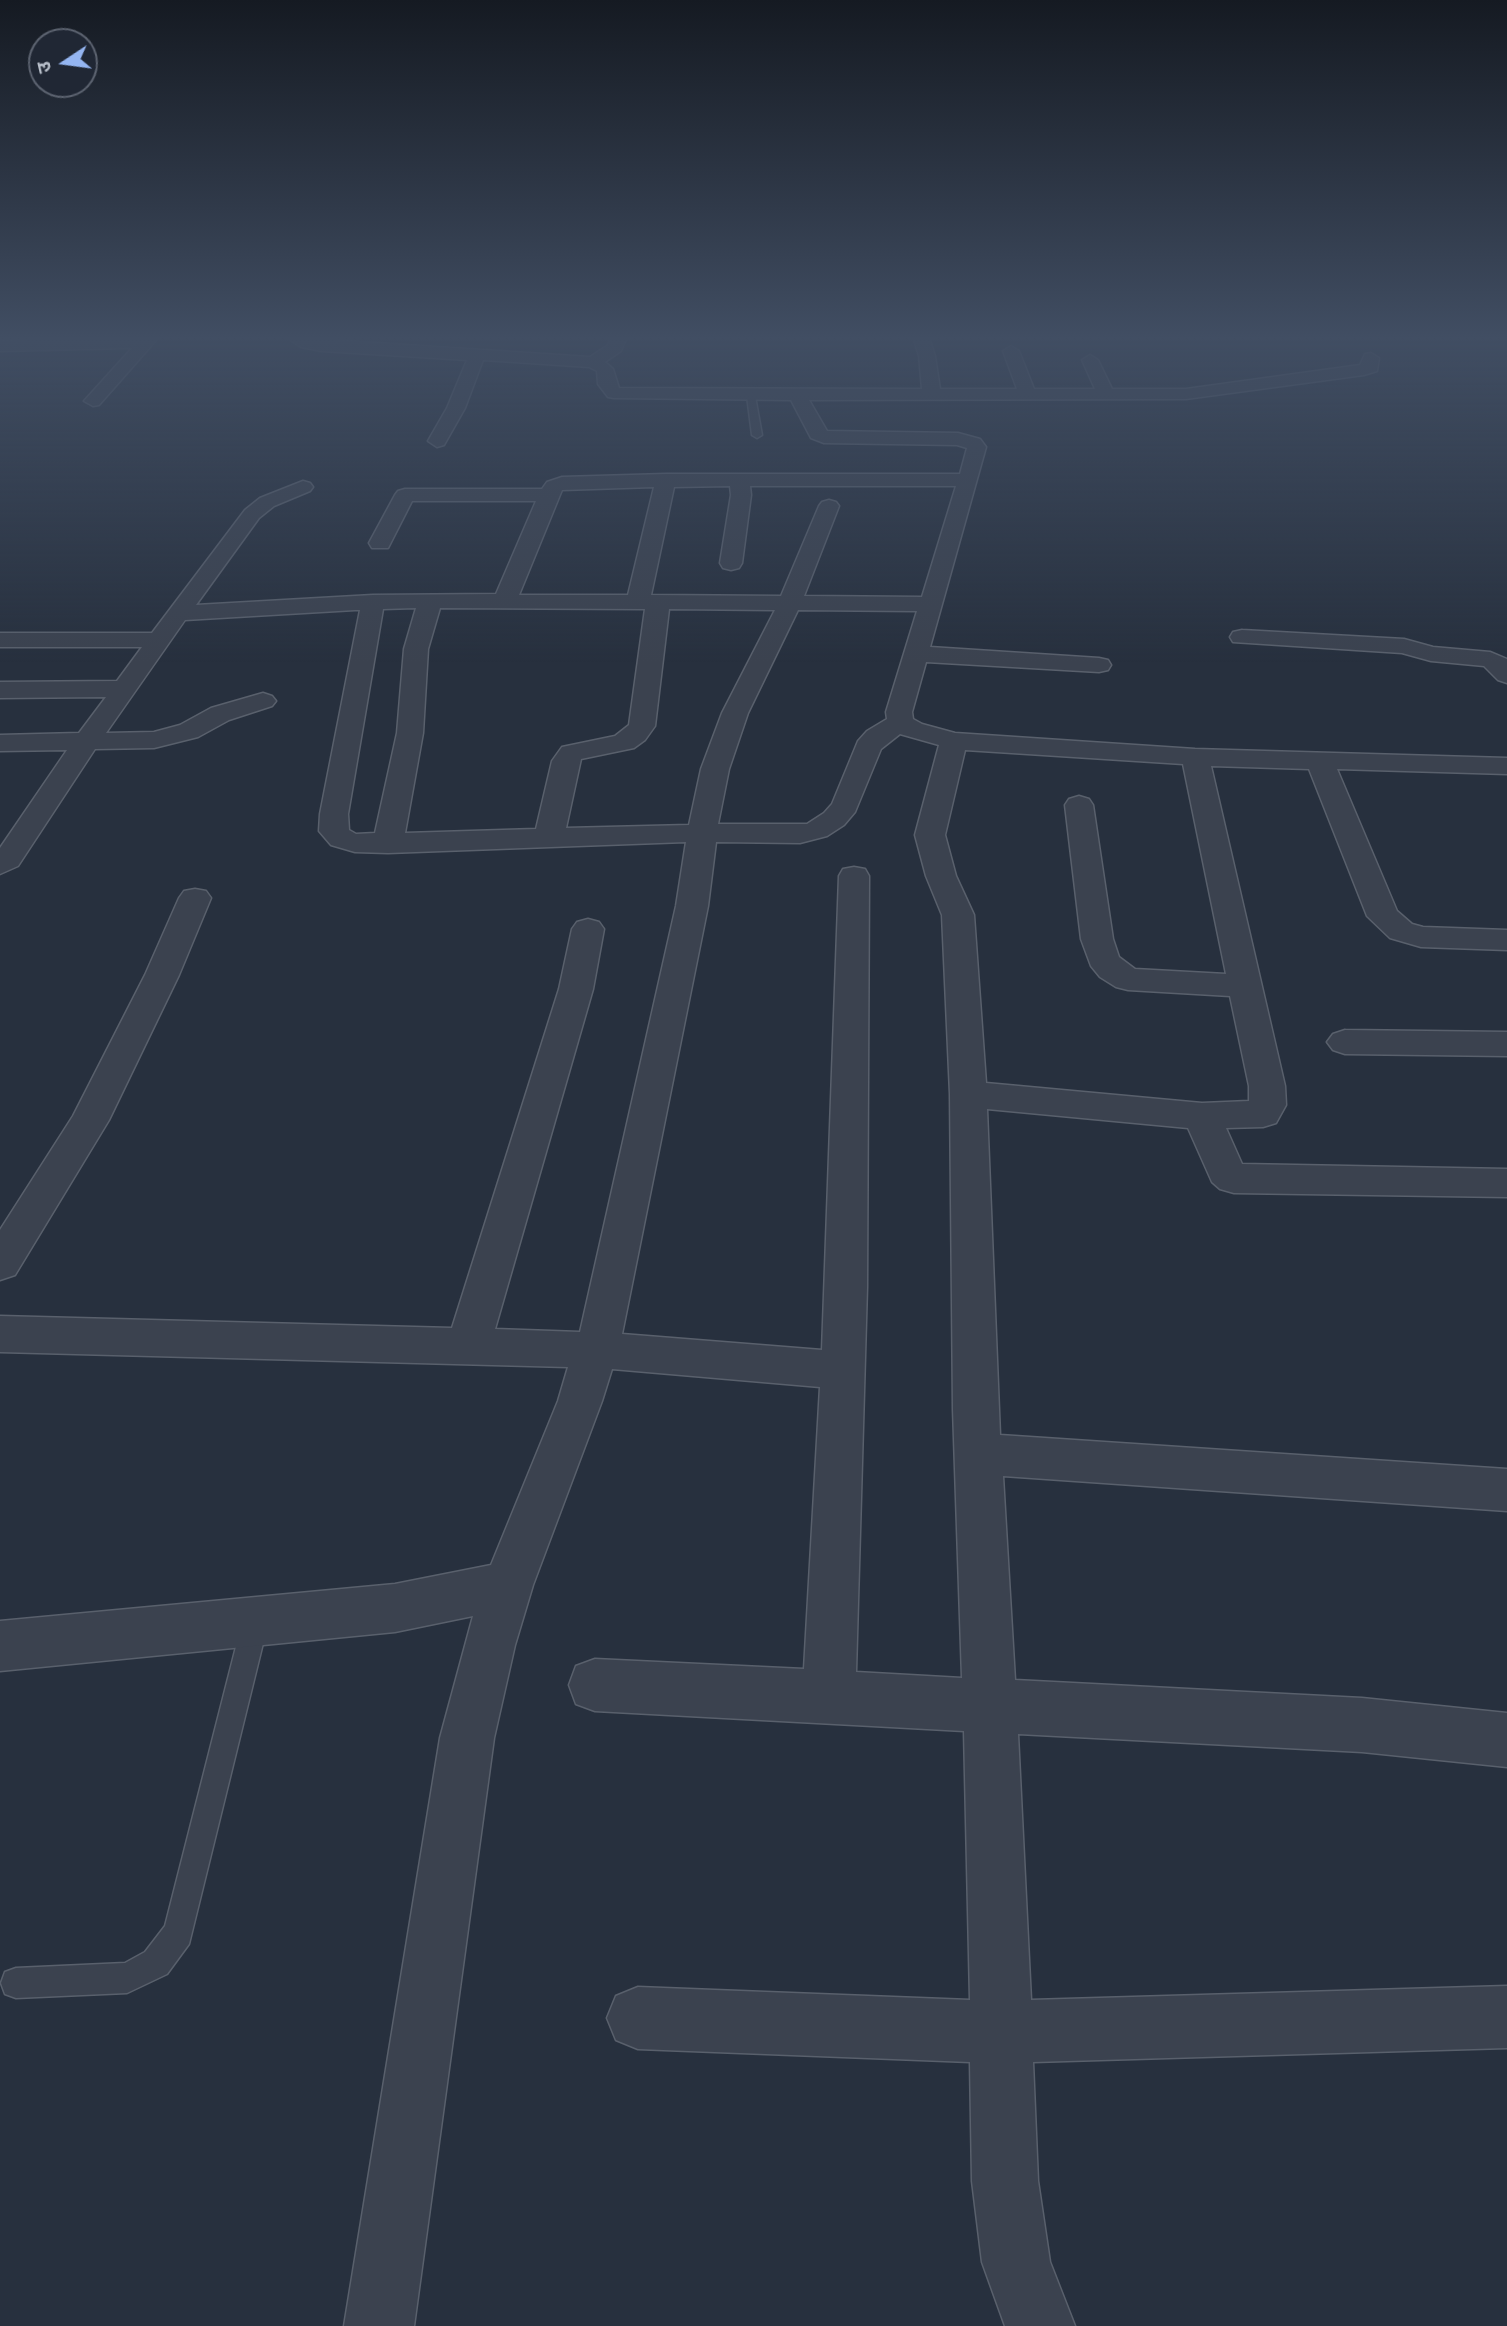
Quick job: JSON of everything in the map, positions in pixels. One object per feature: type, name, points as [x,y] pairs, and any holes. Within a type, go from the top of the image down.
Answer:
[{"type":"street","points":[[900,722],[899,712],[933,604],[976,446]]},
{"type":"street","points":[[505,601],[549,495],[554,486],[562,483],[666,480],[968,480]]},
{"type":"street","points":[[549,838],[566,761],[572,753],[624,742],[642,726],[648,603],[666,480]]},
{"type":"street","points":[[731,563],[741,495],[738,480]]},
{"type":"street","points":[[0,864],[7,860],[53,789],[181,613],[234,535],[252,514],[267,502],[303,487]]},
{"type":"street","points":[[380,543],[405,495],[549,495]]},
{"type":"street","points":[[379,2326],[467,1738],[489,1645],[508,1585],[580,1402],[596,1350],[692,906],[702,833],[715,769],[735,713],[789,604],[829,506]]},
{"type":"street","points":[[181,613],[430,601],[933,604]]},
{"type":"street","points":[[388,844],[410,733],[416,649],[430,601]]},
{"type":"street","points":[[373,602],[334,814],[334,831],[341,839],[355,843],[702,833],[800,834],[817,830],[834,819],[845,806],[869,747],[877,737],[900,722]]},
{"type":"street","points":[[1242,638],[1404,646],[1436,654],[1490,659],[1507,675]]},
{"type":"street","points":[[0,640],[161,640]]},
{"type":"street","points":[[917,654],[1099,665]]},
{"type":"street","points":[[0,690],[126,689]]},
{"type":"street","points":[[0,743],[154,740],[175,736],[220,714],[263,701]]},
{"type":"street","points":[[900,722],[913,730],[954,741],[1195,757],[1507,766]]},
{"type":"street","points":[[954,741],[930,835],[937,865],[958,915],[968,1094],[978,1454],[990,1704],[1005,2181],[1016,2262],[1040,2326]]},
{"type":"street","points":[[968,1094],[1202,1116],[1263,1114],[1268,1105],[1267,1087],[1195,757]]},
{"type":"street","points":[[1320,762],[1382,916],[1401,931],[1421,937],[1507,940]]},
{"type":"street","points":[[1079,805],[1097,939],[1103,958],[1112,971],[1128,979],[1245,986]]},
{"type":"street","points":[[829,1696],[843,1370],[854,876]]},
{"type":"street","points":[[0,1264],[90,1120],[162,975],[195,898]]},
{"type":"street","points":[[468,1347],[576,989],[589,929]]},
{"type":"street","points":[[1345,1042],[1507,1044]]},
{"type":"street","points":[[1202,1116],[1226,1172],[1234,1180],[1507,1183]]},
{"type":"street","points":[[0,1334],[596,1350],[843,1370]]},
{"type":"street","points":[[978,1454],[1507,1490]]},
{"type":"street","points":[[0,1646],[395,1608],[508,1585]]},
{"type":"street","points":[[595,1685],[1362,1724],[1507,1740]]},
{"type":"street","points":[[638,2018],[1001,2032],[1507,2017]]},
{"type":"lane","points":[[16,1983],[127,1978],[156,1963],[178,1933],[255,1623]]}]
